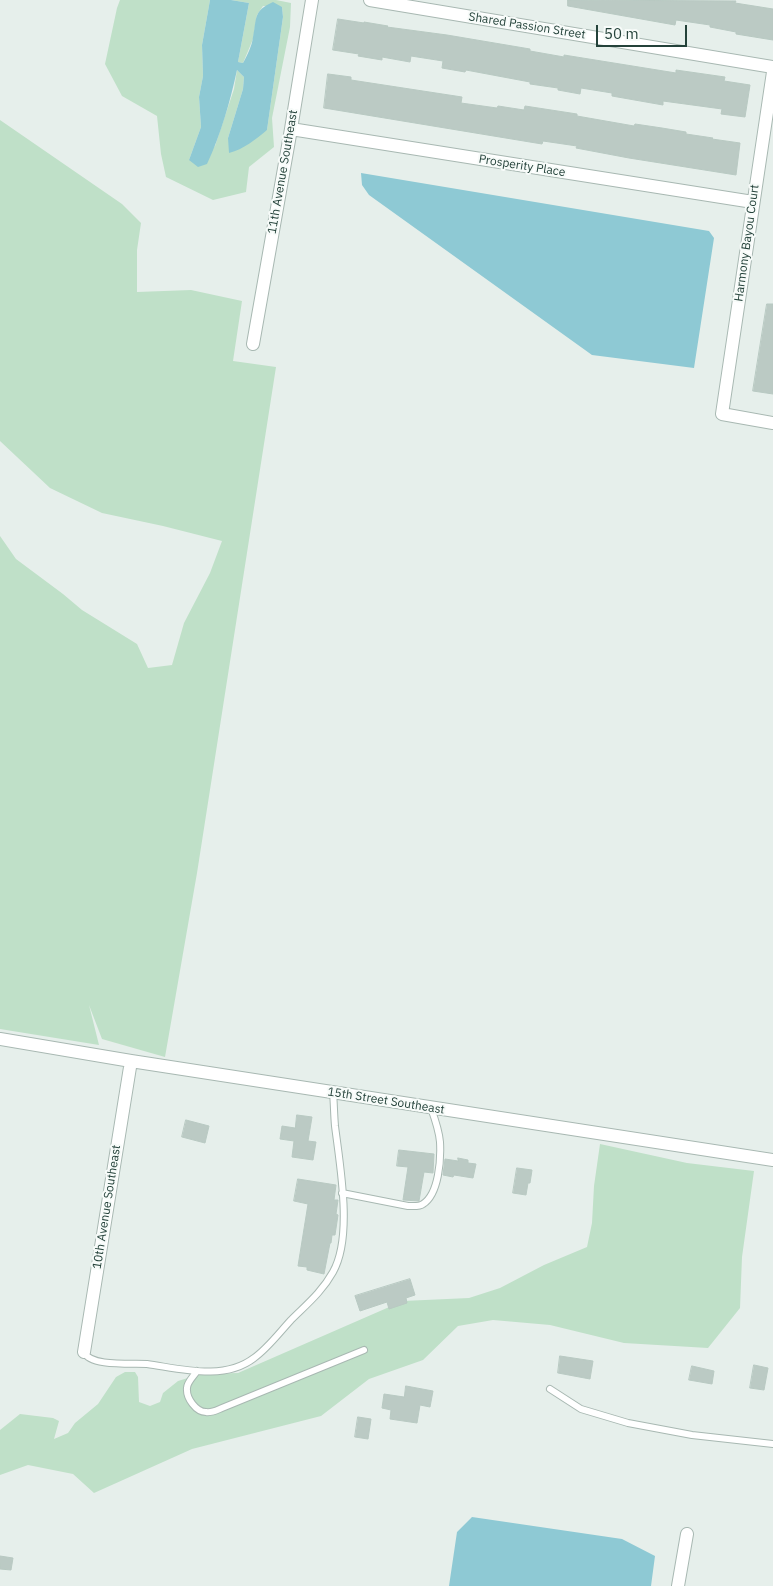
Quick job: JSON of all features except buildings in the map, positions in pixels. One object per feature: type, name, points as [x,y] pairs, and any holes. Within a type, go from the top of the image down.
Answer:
[{"type":"street","name":"11th Avenue Southeast","points":[[253,344],[312,0]]},
{"type":"street","name":"Shared Passion Street","points":[[370,0],[773,67]]},
{"type":"street","name":"Harmony Bayou Court","points":[[773,72],[722,414],[773,423]]},
{"type":"street","name":"Prosperity Place","points":[[291,129],[753,202]]},
{"type":"street","name":"15th Street Southeast","points":[[0,1039],[431,1108],[773,1160]]},
{"type":"street","name":"10th Avenue Southeast","points":[[84,1352],[131,1061]]},
{"type":"street","points":[[678,1586],[687,1534]]},
{"type":"lane","points":[[84,1352],[89,1359],[98,1362],[135,1363],[210,1372],[235,1368],[265,1349],[322,1290],[334,1271],[342,1248],[342,1193],[333,1092]]},
{"type":"lane","points":[[342,1193],[408,1206],[418,1206],[430,1198],[437,1182],[440,1143],[436,1120],[431,1108]]},
{"type":"lane","points":[[197,1371],[188,1384],[188,1395],[194,1406],[207,1412],[222,1408],[364,1350]]},
{"type":"lane","points":[[550,1389],[581,1410],[628,1423],[692,1435],[773,1444]]},
{"type":"green space","points":[[120,0],[210,0],[202,45],[203,76],[199,97],[201,127],[189,160],[215,146],[234,89],[237,70],[244,77],[243,89],[228,138],[267,130],[283,17],[282,7],[263,6],[257,15],[253,39],[243,63],[238,62],[249,3],[231,0],[276,0],[291,3],[290,27],[272,118],[274,147],[249,167],[246,192],[213,200],[166,177],[161,154],[157,116],[122,96],[105,64]]},
{"type":"green space","points":[[0,120],[122,204],[141,223],[137,250],[137,292],[191,290],[242,301],[233,361],[276,367],[197,873],[165,1057],[102,1039],[89,1005],[99,1045],[0,1029],[0,536],[16,559],[82,610],[137,644],[148,668],[172,665],[184,623],[210,573],[222,541],[102,513],[50,488],[0,441]]},
{"type":"green space","points":[[600,1144],[687,1163],[754,1171],[742,1257],[740,1308],[708,1348],[624,1343],[550,1325],[493,1320],[458,1326],[423,1360],[369,1379],[321,1416],[192,1449],[94,1493],[73,1474],[28,1465],[0,1475],[0,1430],[20,1414],[53,1418],[59,1421],[54,1439],[68,1433],[75,1423],[98,1404],[116,1377],[125,1372],[135,1372],[138,1377],[139,1402],[150,1406],[160,1402],[163,1393],[178,1381],[201,1374],[238,1373],[403,1301],[469,1298],[500,1288],[544,1265],[587,1247],[592,1223],[594,1186]]},
{"type":"water","points":[[210,0],[231,0],[249,3],[238,62],[243,63],[248,54],[257,16],[262,9],[273,2],[282,7],[283,17],[267,130],[254,141],[229,153],[228,138],[243,89],[244,77],[237,70],[217,141],[207,164],[198,167],[189,160],[201,127],[199,97],[203,76],[202,45]]},
{"type":"water","points":[[361,173],[709,231],[714,238],[694,368],[592,355],[369,195],[362,185]]},
{"type":"water","points":[[472,1517],[622,1539],[655,1556],[651,1586],[449,1586],[457,1532]]}]
